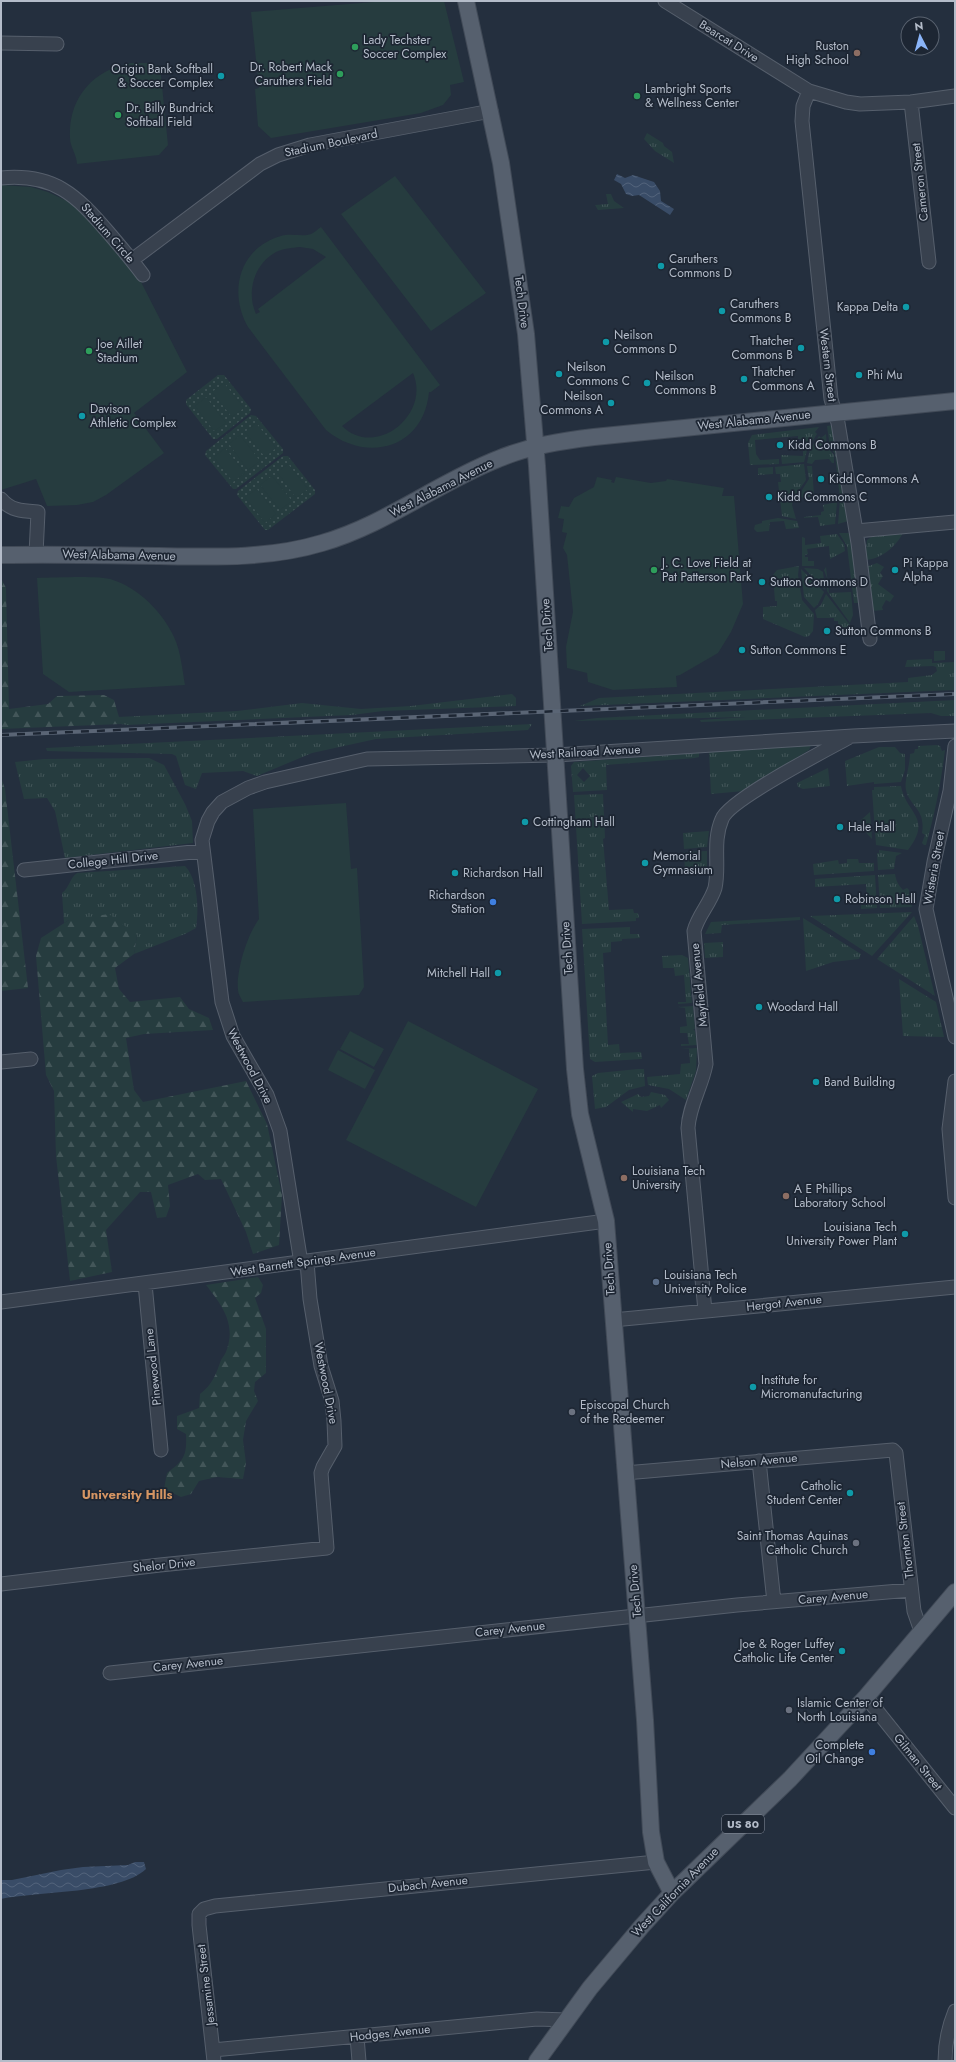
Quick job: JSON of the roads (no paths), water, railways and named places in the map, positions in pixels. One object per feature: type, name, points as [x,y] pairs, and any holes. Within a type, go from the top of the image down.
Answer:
[{"type":"main road","name":"Tech Drive","points":[[466,1],[490,111],[518,266],[526,334],[536,446],[575,1068],[580,1114],[606,1221],[647,1752],[649,1814],[656,1862],[672,1893]]},
{"type":"main road","name":"West Alabama Avenue","points":[[1,555],[36,554],[219,557],[259,555],[322,543],[364,527],[478,467],[536,446],[594,437],[955,401]]},
{"type":"main road","name":"West California Avenue","points":[[537,2061],[612,1961],[672,1893],[790,1779],[866,1697],[955,1592]]},
{"type":"street","name":"Bearcat Drive","points":[[665,1],[809,91],[846,102],[860,104],[911,102],[955,96]]},
{"type":"street","points":[[1,43],[57,44]]},
{"type":"street","name":"Western Street","points":[[809,91],[802,106],[802,121],[825,346],[834,412],[856,531],[870,639]]},
{"type":"street","name":"Cameron Street","points":[[911,102],[928,262]]},
{"type":"street","name":"Stadium Boulevard","points":[[132,260],[260,164],[278,155],[310,145],[490,111]]},
{"type":"street","name":"Stadium Circle","points":[[1,178],[38,180],[67,191],[90,211],[143,275]]},
{"type":"street","points":[[1,499],[5,504],[18,511],[38,512],[36,554]]},
{"type":"street","points":[[856,531],[955,522]]},
{"type":"street","name":"West Railroad Avenue","points":[[222,802],[248,788],[265,782],[367,759],[556,755],[955,731]]},
{"type":"street","name":"Mayfield Avenue","points":[[705,1311],[688,1128],[689,1116],[702,1081],[706,1064],[694,931],[698,920],[711,901],[715,886],[717,875],[716,840],[718,830],[722,817],[726,811],[738,801],[809,758],[853,736]]},
{"type":"street","name":"Wisteria Street","points":[[955,746],[950,791],[934,862],[926,909],[951,1002],[955,1037]]},
{"type":"street","name":"Westwood Drive","points":[[222,802],[213,812],[208,821],[202,840],[202,851],[222,1002],[233,1036],[267,1095],[280,1131],[321,1366],[332,1401],[335,1446],[321,1473],[327,1548]]},
{"type":"street","name":"College Hill Drive","points":[[24,870],[202,851]]},
{"type":"street","points":[[1,1062],[31,1059]]},
{"type":"street","points":[[955,1081],[949,1129],[955,1198]]},
{"type":"street","name":"West Barnett Springs Avenue","points":[[1,1302],[606,1221]]},
{"type":"street","name":"Pinewood Lane","points":[[144,1284],[161,1450]]},
{"type":"street","name":"Hergot Avenue","points":[[613,1320],[955,1287]]},
{"type":"street","name":"Nelson Avenue","points":[[625,1473],[893,1450]]},
{"type":"street","name":"Thornton Street","points":[[893,1450],[896,1453],[914,1612],[922,1631]]},
{"type":"street","points":[[759,1461],[774,1602]]},
{"type":"street","name":"Shelor Drive","points":[[1,1584],[160,1565],[327,1548]]},
{"type":"street","name":"Carey Avenue","points":[[110,1673],[637,1615],[911,1590]]},
{"type":"street","name":"Gilman Street","points":[[866,1697],[955,1808]]},
{"type":"street","name":"Dubach Avenue","points":[[201,1910],[215,1906],[656,1862]]},
{"type":"street","name":"Jessamine Street","points":[[201,1910],[199,1914],[199,1925],[214,2056]]},
{"type":"street","points":[[955,2011],[948,2026],[945,2044],[946,2061],[955,2058]]},
{"type":"street","name":"Hodges Avenue","points":[[214,2056],[357,2037],[537,2019],[567,2020]]},
{"type":"street","points":[[357,2037],[359,2061]]},
{"type":"water","points":[[617,174],[625,178],[633,175],[654,182],[660,191],[661,201],[674,209],[670,215],[639,195],[632,196],[626,194],[621,184],[614,180]]},
{"type":"water","points":[[135,1862],[144,1862],[146,1869],[134,1877],[118,1883],[78,1890],[1,1899],[1,1880],[12,1880],[83,1867],[128,1865]]},
{"type":"railway","points":[[1,735],[955,694]]},
{"type":"place","name":"Lady Techster Soccer Complex","points":[[355,47]]},
{"type":"place","name":"Ruston High School","points":[[857,53]]},
{"type":"place","name":"Dr. Robert Mack Caruthers Field","points":[[340,74]]},
{"type":"place","name":"Origin Bank Softball & Soccer Complex","points":[[221,76]]},
{"type":"place","name":"Lambright Sports & Wellness Center","points":[[637,96]]},
{"type":"place","name":"Dr. Billy Bundrick Softball Field","points":[[118,115]]},
{"type":"place","name":"Caruthers Commons D","points":[[661,266]]},
{"type":"place","name":"Kappa Delta","points":[[906,307]]},
{"type":"place","name":"Caruthers Commons B","points":[[722,311]]},
{"type":"place","name":"Neilson Commons D","points":[[606,342]]},
{"type":"place","name":"Thatcher Commons B","points":[[801,348]]},
{"type":"place","name":"Joe Aillet Stadium","points":[[89,351]]},
{"type":"place","name":"Neilson Commons C","points":[[559,374]]},
{"type":"place","name":"Phi Mu","points":[[859,375]]},
{"type":"place","name":"Thatcher Commons A","points":[[744,379]]},
{"type":"place","name":"Neilson Commons B","points":[[647,383]]},
{"type":"place","name":"Neilson Commons A","points":[[611,403]]},
{"type":"place","name":"Davison Athletic Complex","points":[[82,416]]},
{"type":"place","name":"Kidd Commons B","points":[[780,445]]},
{"type":"place","name":"Kidd Commons A","points":[[821,479]]},
{"type":"place","name":"Kidd Commons C","points":[[769,497]]},
{"type":"place","name":"J. C. Love Field at Pat Patterson Park","points":[[654,570]]},
{"type":"place","name":"Pi Kappa Alpha","points":[[895,570]]},
{"type":"place","name":"Sutton Commons D","points":[[762,582]]},
{"type":"place","name":"Sutton Commons B","points":[[827,631]]},
{"type":"place","name":"Sutton Commons E","points":[[742,650]]},
{"type":"place","name":"Cottingham Hall","points":[[525,822]]},
{"type":"place","name":"Hale Hall","points":[[840,827]]},
{"type":"place","name":"Memorial Gymnasium","points":[[645,863]]},
{"type":"place","name":"Richardson Hall","points":[[455,873]]},
{"type":"place","name":"Robinson Hall","points":[[837,899]]},
{"type":"place","name":"Richardson Station","points":[[493,902]]},
{"type":"place","name":"Mitchell Hall","points":[[498,973]]},
{"type":"place","name":"Woodard Hall","points":[[759,1007]]},
{"type":"place","name":"Band Building","points":[[816,1082]]},
{"type":"place","name":"Louisiana Tech University","points":[[624,1178]]},
{"type":"place","name":"A E Phillips Laboratory School","points":[[786,1196]]},
{"type":"place","name":"Louisiana Tech University Power Plant","points":[[905,1234]]},
{"type":"place","name":"Louisiana Tech University Police","points":[[656,1282]]},
{"type":"place","name":"Institute for Micromanufacturing","points":[[753,1387]]},
{"type":"place","name":"Episcopal Church of the Redeemer","points":[[572,1412]]},
{"type":"place","name":"Catholic Student Center","points":[[850,1493]]},
{"type":"place","name":"Saint Thomas Aquinas Catholic Church","points":[[856,1543]]},
{"type":"place","name":"Joe & Roger Luffey Catholic Life Center","points":[[842,1651]]},
{"type":"place","name":"Islamic Center of North Louisiana","points":[[789,1710]]},
{"type":"place","name":"Complete Oil Change","points":[[872,1752]]},
{"type":"district","name":"University Hills","points":[[127,1494]]}]
